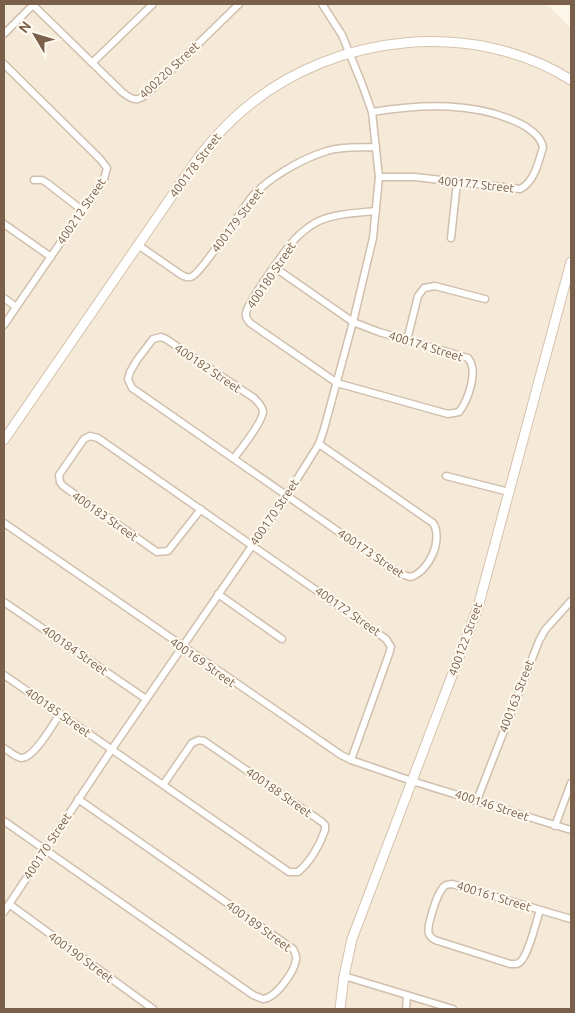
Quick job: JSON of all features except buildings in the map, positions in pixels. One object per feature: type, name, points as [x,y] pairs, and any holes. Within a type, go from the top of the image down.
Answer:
[{"type":"street","points":[[92,63],[153,4]]},
{"type":"street","name":"400220 Street","points":[[34,5],[122,92],[132,100],[137,100],[143,98],[239,4]]},
{"type":"street","name":"400170 Street","points":[[4,912],[44,849],[252,545],[318,444],[337,383],[373,238],[378,177],[372,112],[342,35],[322,4]]},
{"type":"street","points":[[4,34],[34,5]]},
{"type":"street","name":"400178 Street","points":[[4,440],[198,158],[229,122],[272,88],[309,68],[350,53],[385,44],[435,42],[469,44],[503,51],[530,60],[571,80]]},
{"type":"street","name":"400212 Street","points":[[4,64],[105,164],[107,172],[4,325]]},
{"type":"street","name":"400177 Street","points":[[372,112],[415,106],[452,107],[486,112],[531,130],[542,142],[537,164],[530,179],[523,188],[515,189],[416,177],[378,177]]},
{"type":"street","name":"400179 Street","points":[[138,245],[180,274],[191,277],[196,274],[251,198],[268,181],[328,150],[376,147]]},
{"type":"street","points":[[34,180],[42,180],[47,183],[82,210]]},
{"type":"street","points":[[451,238],[457,182]]},
{"type":"street","name":"400180 Street","points":[[337,383],[250,323],[246,318],[246,314],[249,304],[295,239],[314,224],[336,216],[376,211]]},
{"type":"street","points":[[4,224],[51,257]]},
{"type":"street","name":"400122 Street","points":[[340,1009],[344,976],[352,939],[478,607],[571,262]]},
{"type":"street","name":"400174 Street","points":[[274,267],[353,322],[379,332],[464,356],[470,361],[472,366],[470,387],[466,399],[459,412],[448,414],[337,383]]},
{"type":"street","points":[[407,340],[418,296],[424,288],[435,286],[485,299]]},
{"type":"street","points":[[4,298],[16,307]]},
{"type":"street","name":"400182 Street","points":[[234,458],[259,422],[262,414],[261,406],[254,398],[166,339],[162,337],[153,339],[130,372],[128,379],[130,386],[234,458],[286,494]]},
{"type":"street","name":"400183 Street","points":[[200,509],[168,552],[156,552],[63,486],[59,475],[80,442],[87,437],[94,436],[200,509],[252,545]]},
{"type":"street","name":"400173 Street","points":[[286,494],[403,576],[416,576],[427,562],[437,540],[438,533],[433,524],[318,444]]},
{"type":"street","points":[[446,476],[509,492]]},
{"type":"street","name":"400169 Street","points":[[4,523],[324,744],[351,760],[412,780]]},
{"type":"street","name":"400172 Street","points":[[252,545],[373,629],[391,647],[351,760]]},
{"type":"street","points":[[218,594],[282,639]]},
{"type":"street","name":"400163 Street","points":[[477,800],[539,641],[545,630],[571,601]]},
{"type":"street","name":"400184 Street","points":[[4,602],[146,699]]},
{"type":"street","name":"400185 Street","points":[[4,675],[112,749]]},
{"type":"street","points":[[4,748],[19,758],[27,757],[40,743],[60,714]]},
{"type":"street","name":"400188 Street","points":[[112,749],[163,785],[292,873],[298,872],[303,868],[325,830],[325,825],[322,822],[204,740],[192,743],[163,785]]},
{"type":"street","name":"400146 Street","points":[[412,780],[571,830]]},
{"type":"street","points":[[555,826],[571,783]]},
{"type":"street","name":"400189 Street","points":[[44,849],[259,998],[268,998],[273,995],[290,974],[297,957],[287,944],[78,799]]},
{"type":"street","points":[[4,821],[44,849]]},
{"type":"street","name":"400161 Street","points":[[540,910],[526,954],[522,961],[515,964],[438,942],[428,932],[440,891],[448,884],[472,888],[571,919]]},
{"type":"street","name":"400190 Street","points":[[9,904],[150,1009]]},
{"type":"street","points":[[344,976],[453,1009]]},
{"type":"street","points":[[406,1009],[407,996]]},
{"type":"shaded area","points":[[4,4],[546,4],[571,28],[571,1009],[4,1009]]}]
